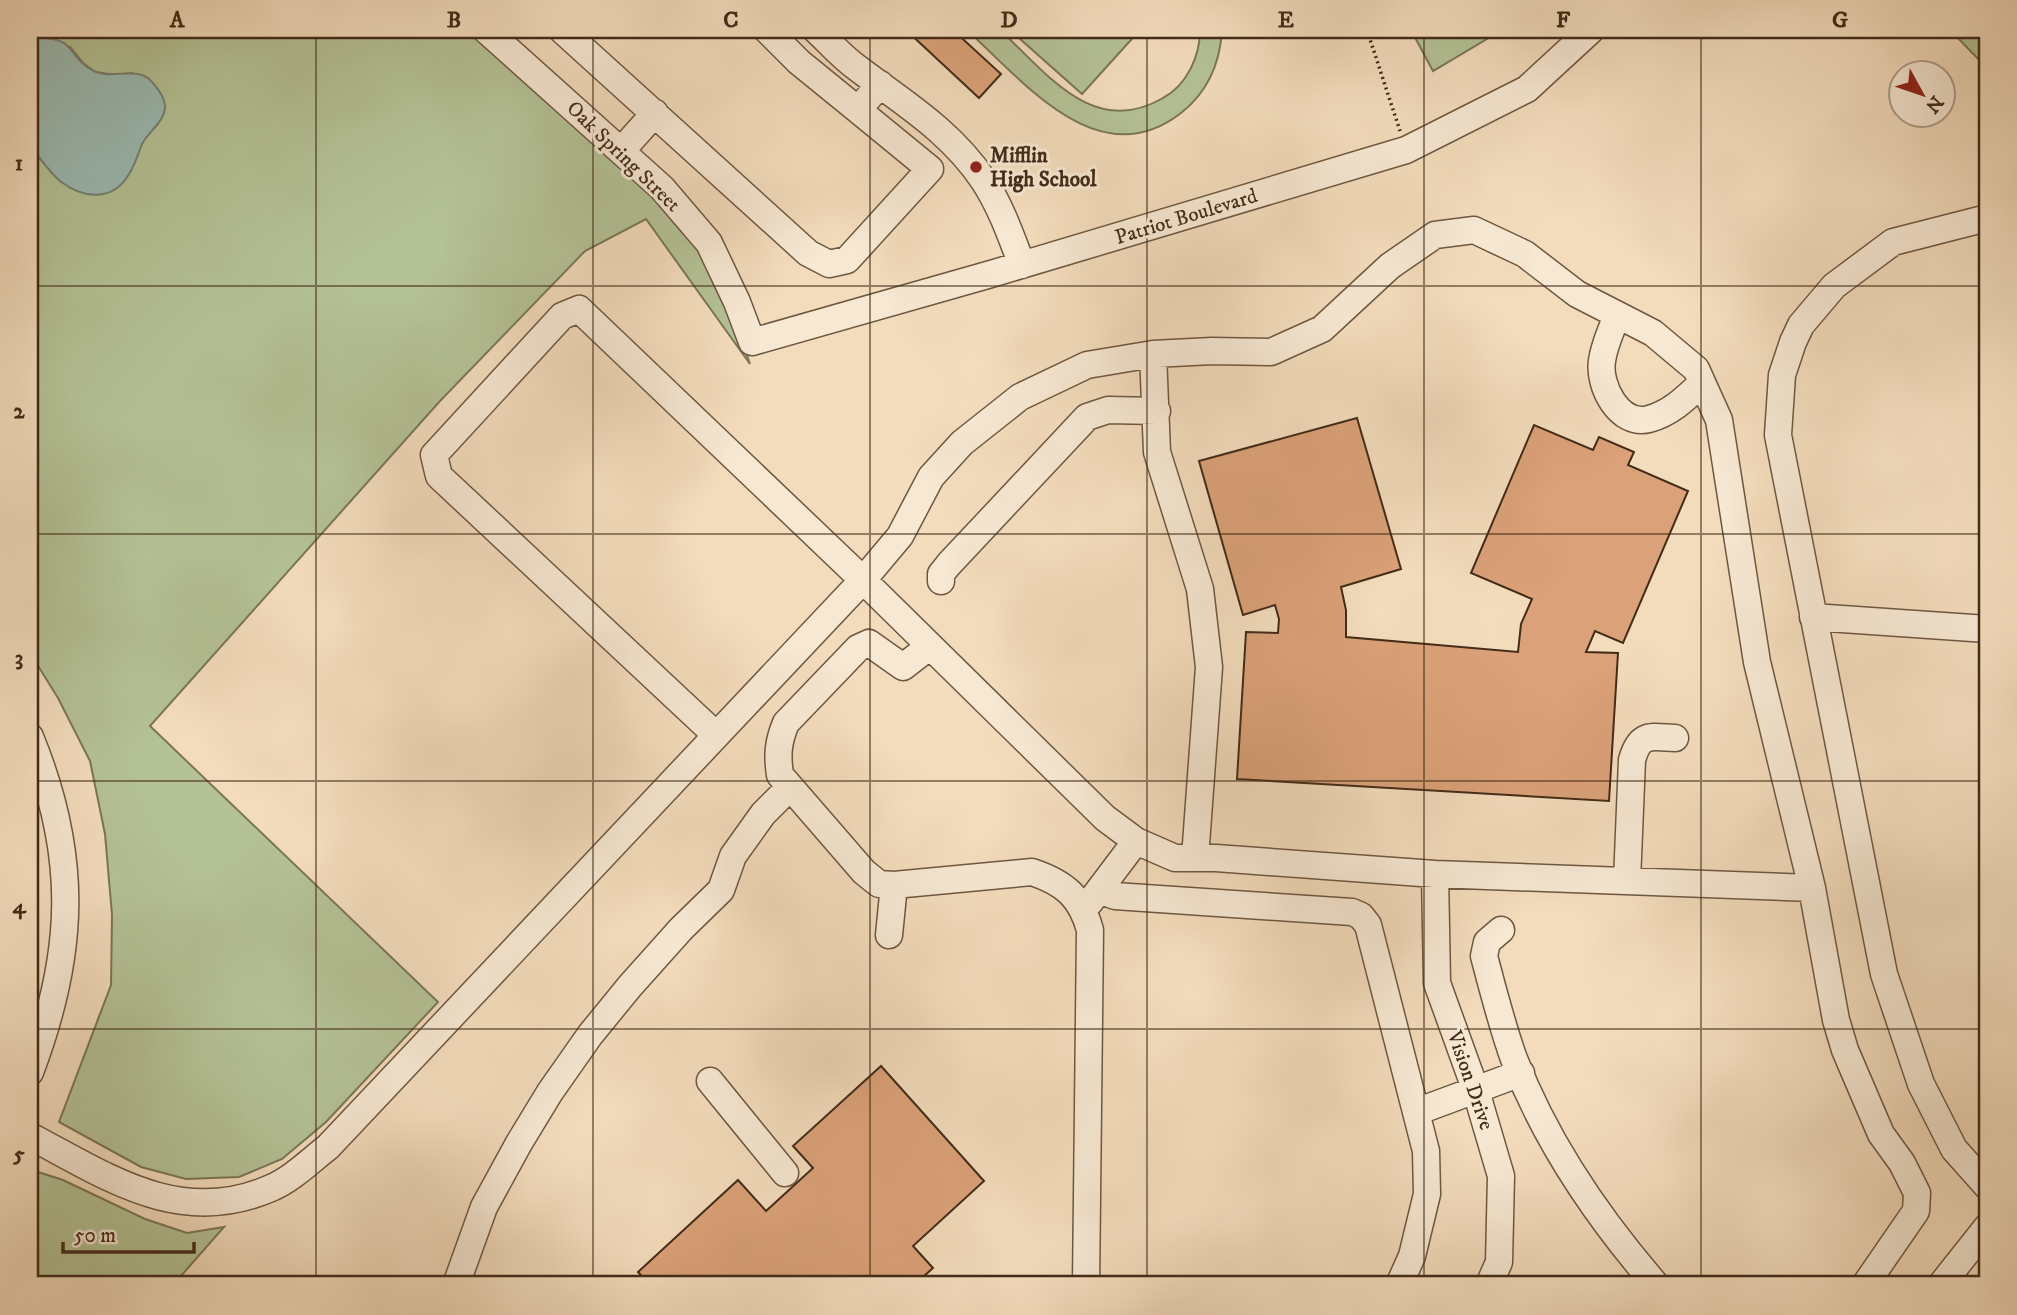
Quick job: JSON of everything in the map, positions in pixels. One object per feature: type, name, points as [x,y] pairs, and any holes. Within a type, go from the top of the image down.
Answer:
[{"type":"street","name":"Oak Spring Street","points":[[486,30],[662,188],[709,243],[752,341]]},
{"type":"street","points":[[562,30],[808,253],[829,264],[847,260],[930,169],[799,62],[767,30]]},
{"type":"street","points":[[816,30],[853,65],[927,119],[968,160],[1000,209],[1022,265]]},
{"type":"street","name":"Patriot Boulevard","points":[[752,341],[1022,265],[1406,149],[1527,89],[1591,30]]},
{"type":"street","points":[[858,110],[880,84]]},
{"type":"street","points":[[622,150],[655,113]]},
{"type":"street","points":[[1987,218],[1893,242],[1834,286],[1801,325],[1793,342],[1782,375],[1778,435],[1884,974],[1921,1084],[1954,1149],[1987,1186]]},
{"type":"street","points":[[30,1136],[122,1184],[169,1200],[201,1203],[234,1199],[272,1188],[328,1147],[863,580],[900,536],[931,477],[962,443],[1020,397],[1087,365],[1153,354],[1271,352],[1322,329],[1390,266],[1435,235],[1474,230],[1525,254],[1577,294],[1653,333],[1696,369],[1719,420],[1757,662],[1812,888],[1836,1020],[1845,1050],[1881,1134],[1902,1163],[1917,1193],[1916,1211],[1865,1285]]},
{"type":"street","points":[[716,735],[439,476],[434,455],[562,316],[579,309],[863,580],[1105,818],[1136,841],[1175,858],[1435,874],[1812,888]]},
{"type":"street","points":[[1617,315],[1602,361],[1602,380],[1608,396],[1617,408],[1630,417],[1647,420],[1676,407],[1702,383]]},
{"type":"street","points":[[1153,354],[1157,452],[1200,589],[1209,667],[1195,858]]},
{"type":"street","points":[[941,581],[941,574],[949,565],[1087,417],[1108,410],[1157,411]]},
{"type":"street","points":[[1813,617],[1987,629]]},
{"type":"street","points":[[930,646],[903,667],[869,643],[858,648],[786,723],[779,738],[777,756],[780,775],[864,872],[879,884],[894,885],[1032,872],[1053,879],[1070,892],[1092,900],[1115,896],[1352,912],[1361,916],[1368,925],[1426,1151],[1427,1195],[1412,1256],[1399,1285]]},
{"type":"street","points":[[30,737],[57,815],[65,864],[66,909],[62,960],[48,1023],[30,1072]]},
{"type":"street","points":[[1627,881],[1632,760],[1636,746],[1642,739],[1650,737],[1675,738]]},
{"type":"street","points":[[456,1285],[484,1207],[550,1092],[590,1035],[630,986],[681,929],[721,890],[733,856],[763,814],[790,787]]},
{"type":"street","points":[[1086,1285],[1092,900],[1136,841]]},
{"type":"street","name":"Vision Drive","points":[[1435,874],[1437,984],[1476,1091],[1502,1176],[1499,1262],[1489,1285]]},
{"type":"street","points":[[889,935],[894,885]]},
{"type":"street","points":[[1501,930],[1487,942],[1484,956],[1514,1059],[1548,1131],[1587,1197],[1621,1244],[1656,1285]]},
{"type":"street","points":[[1416,1112],[1521,1073]]},
{"type":"street","points":[[710,1081],[785,1173]]},
{"type":"street","points":[[1941,1285],[1987,1227]]},
{"type":"street","points":[[1962,1285],[1987,1237]]},
{"type":"path","points":[[1367,30],[1406,149]]},
{"type":"green space","points":[[30,30],[472,30],[679,219],[724,289],[750,364],[646,219],[585,251],[440,401],[150,726],[438,1002],[326,1122],[282,1159],[239,1177],[186,1179],[141,1167],[59,1122],[111,985],[112,915],[105,834],[90,761],[58,698],[30,653],[30,151],[35,153],[60,181],[137,154],[145,137],[158,124],[132,73],[115,75],[95,72],[83,63],[70,47],[37,38],[30,42]]},
{"type":"green space","points":[[967,30],[1000,30],[1035,65],[1073,96],[1093,106],[1115,111],[1138,109],[1163,98],[1179,86],[1195,60],[1200,30],[1222,30],[1219,54],[1211,76],[1199,96],[1181,113],[1151,130],[1121,134],[1092,129],[1065,115],[1038,96]]},
{"type":"green space","points":[[1010,30],[1140,30],[1082,94]]},
{"type":"green space","points":[[1411,30],[1502,30],[1433,71]]},
{"type":"green space","points":[[1950,30],[1987,30],[1987,68]]},
{"type":"green space","points":[[38,1172],[63,1180],[145,1219],[187,1233],[224,1227],[173,1285],[30,1285],[30,1182]]},
{"type":"water","points":[[37,38],[66,44],[85,66],[94,71],[144,76],[162,96],[165,108],[162,118],[142,144],[129,174],[115,189],[97,195],[69,187],[50,171],[36,153],[30,151],[30,42]]},
{"type":"building","points":[[906,30],[953,30],[1001,74],[979,98]]},
{"type":"building","points":[[1357,418],[1401,569],[1341,587],[1346,610],[1346,637],[1518,652],[1521,624],[1532,599],[1471,573],[1534,425],[1593,450],[1599,437],[1634,452],[1628,465],[1688,491],[1623,643],[1595,631],[1586,652],[1618,653],[1609,801],[1237,779],[1246,632],[1278,633],[1279,619],[1275,605],[1243,615],[1199,461]]},
{"type":"building","points":[[881,1066],[984,1181],[913,1246],[933,1268],[914,1285],[650,1285],[638,1272],[738,1180],[766,1211],[813,1168],[793,1146]]},
{"type":"place","name":"Mifflin High School","points":[[976,167]]}]
